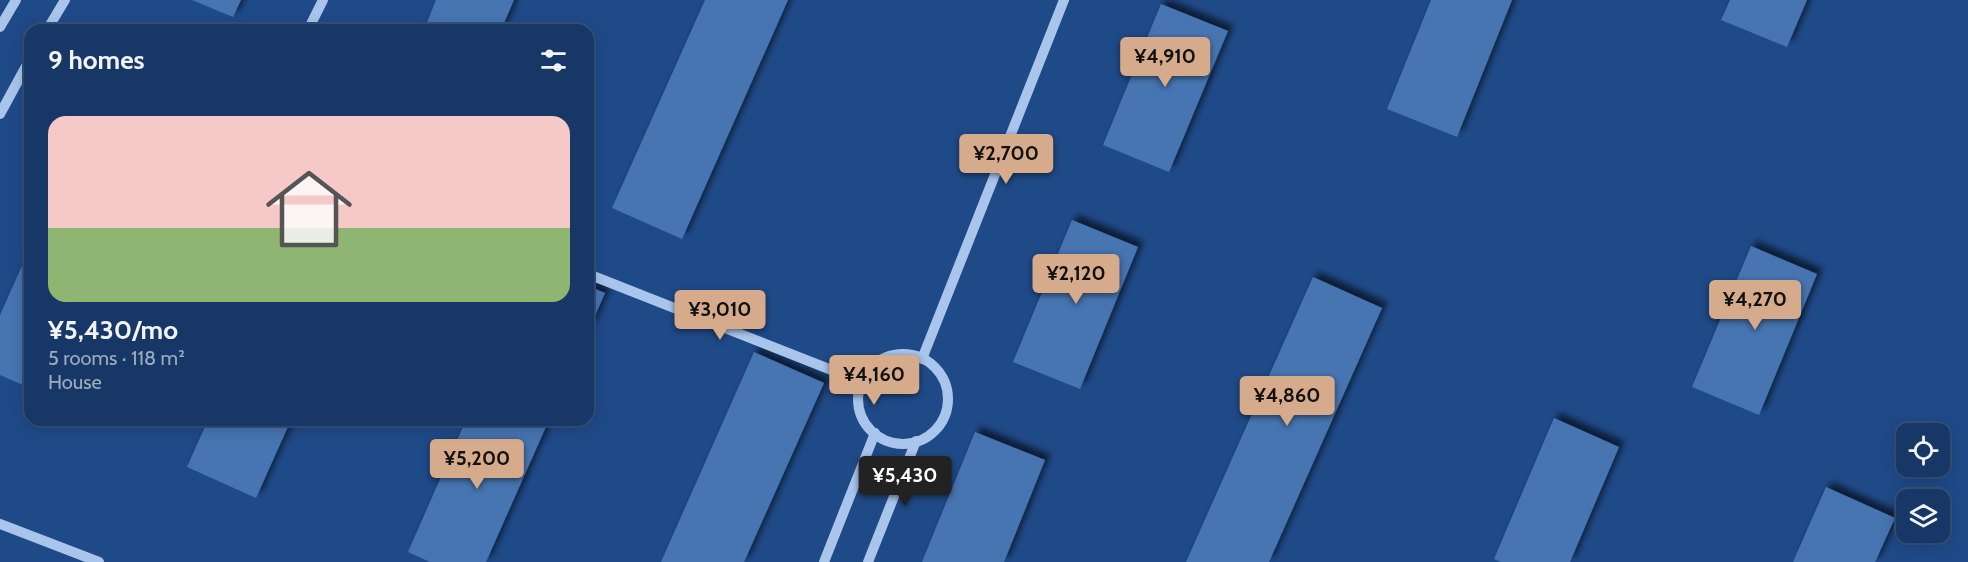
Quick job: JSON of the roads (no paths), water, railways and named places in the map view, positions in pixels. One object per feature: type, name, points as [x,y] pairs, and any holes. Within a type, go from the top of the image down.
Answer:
[{"type":"street","points":[[0,27],[16,0]]},
{"type":"street","points":[[51,24],[65,0]]},
{"type":"street","points":[[311,24],[323,0]]},
{"type":"street","points":[[922,359],[1064,0]]},
{"type":"street","points":[[0,114],[24,69]]},
{"type":"street","points":[[594,276],[862,382]]},
{"type":"street","points":[[901,354],[916,356],[930,363],[940,374],[946,388],[947,403],[944,418],[935,430],[922,440],[907,444],[893,443],[869,429],[862,417],[858,403],[862,382],[874,364],[886,357],[901,354]]},
{"type":"street","points":[[824,562],[875,433]]},
{"type":"street","points":[[868,562],[916,441]]},
{"type":"street","points":[[0,524],[99,562]]}]
